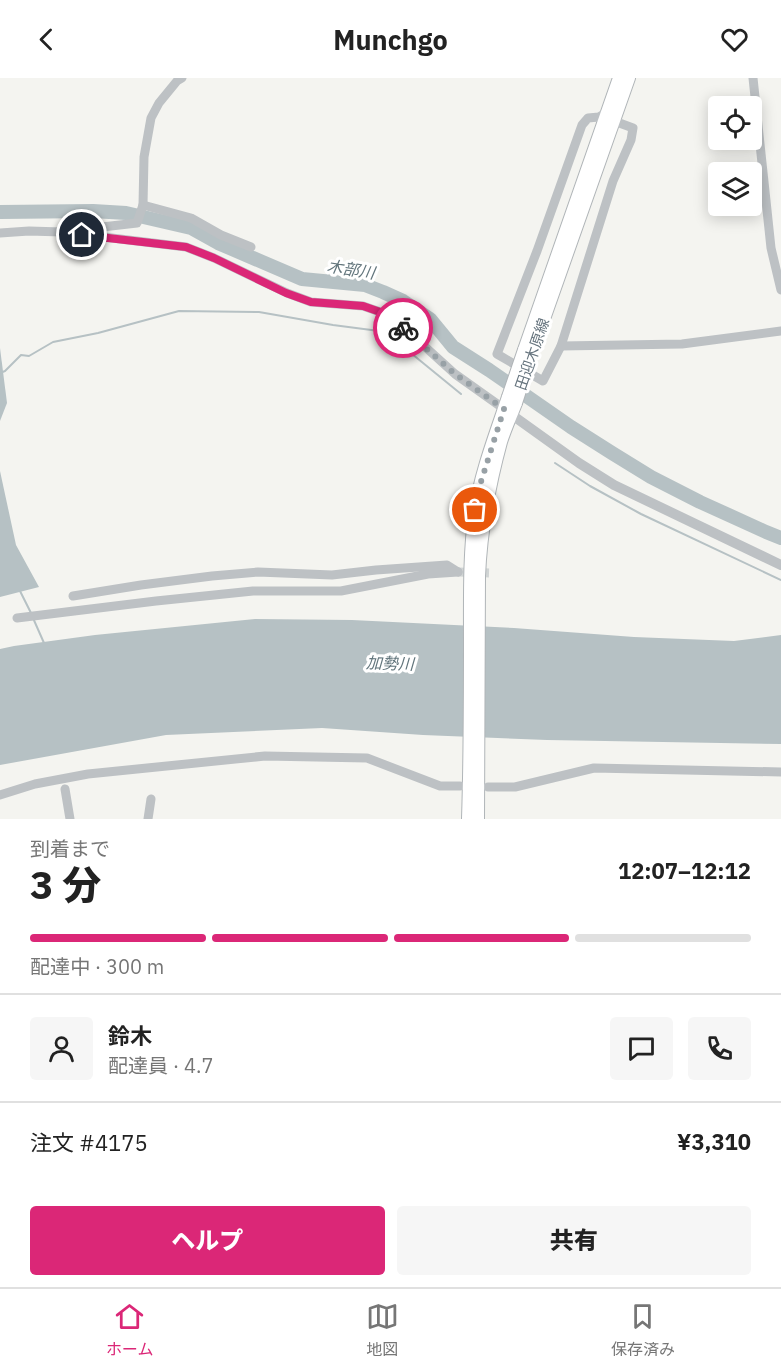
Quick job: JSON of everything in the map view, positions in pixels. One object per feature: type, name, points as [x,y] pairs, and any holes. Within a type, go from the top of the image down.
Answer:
[{"type":"main road","name":"田迎木原線","points":[[478,819],[474,767],[474,618],[488,495],[510,406],[610,117],[619,78]]},
{"type":"main road","name":"田迎木原線","points":[[610,117],[629,78]]},
{"type":"main road","name":"田迎木原線","points":[[468,819],[474,767]]},
{"type":"street","points":[[62,232],[137,223],[142,208],[144,157],[151,118],[159,103],[182,78]]},
{"type":"street","points":[[753,78],[771,248],[781,290]]},
{"type":"street","points":[[610,117],[633,128],[631,140],[613,181],[561,346],[543,381],[497,354],[582,125],[588,118],[610,117]]},
{"type":"street","points":[[142,208],[191,218],[221,235],[251,247]]},
{"type":"street","points":[[0,233],[62,232],[186,247],[286,293],[311,302],[363,306],[386,314],[455,374],[510,406],[579,463],[614,485],[781,565]]},
{"type":"street","points":[[561,346],[682,344],[781,331]]},
{"type":"street","points":[[16,618],[253,591],[341,591],[428,574],[458,572],[447,565],[332,575],[258,573],[189,579],[73,596]]},
{"type":"street","points":[[0,795],[34,784],[88,774],[263,756],[367,758],[440,786],[460,786]]},
{"type":"street","points":[[488,787],[515,787],[594,768],[781,772]]},
{"type":"street","points":[[65,789],[70,819]]},
{"type":"street","points":[[148,819],[151,800]]},
{"type":"water","points":[[0,348],[7,403],[0,421]]},
{"type":"water","points":[[0,471],[16,545],[39,587],[0,597]]},
{"type":"water","name":"加勢川","points":[[255,619],[352,620],[734,641],[781,635],[781,744],[547,740],[322,728],[166,735],[0,765],[0,649],[95,635]]},
{"type":"waterway","name":"木部川","points":[[0,212],[126,213],[191,228],[218,243],[302,279],[365,285],[383,292],[403,301],[430,319],[453,347],[612,453],[651,477],[700,502],[781,538]]},
{"type":"waterway","points":[[0,373],[21,355],[29,356],[53,342],[98,333],[179,311],[259,312],[379,331],[390,336],[461,394]]},
{"type":"waterway","points":[[555,463],[590,486],[641,514],[781,580]]},
{"type":"waterway","points":[[20,591],[31,613]]},
{"type":"waterway","points":[[33,618],[44,643]]},
{"type":"tunnel","points":[[458,572],[489,573]]},
{"type":"way so far","points":[[403,328],[455,374],[504,409],[479,488],[475,510]]},
{"type":"route","points":[[82,235],[186,247],[286,293],[311,302],[363,306],[386,314],[403,328]]}]
